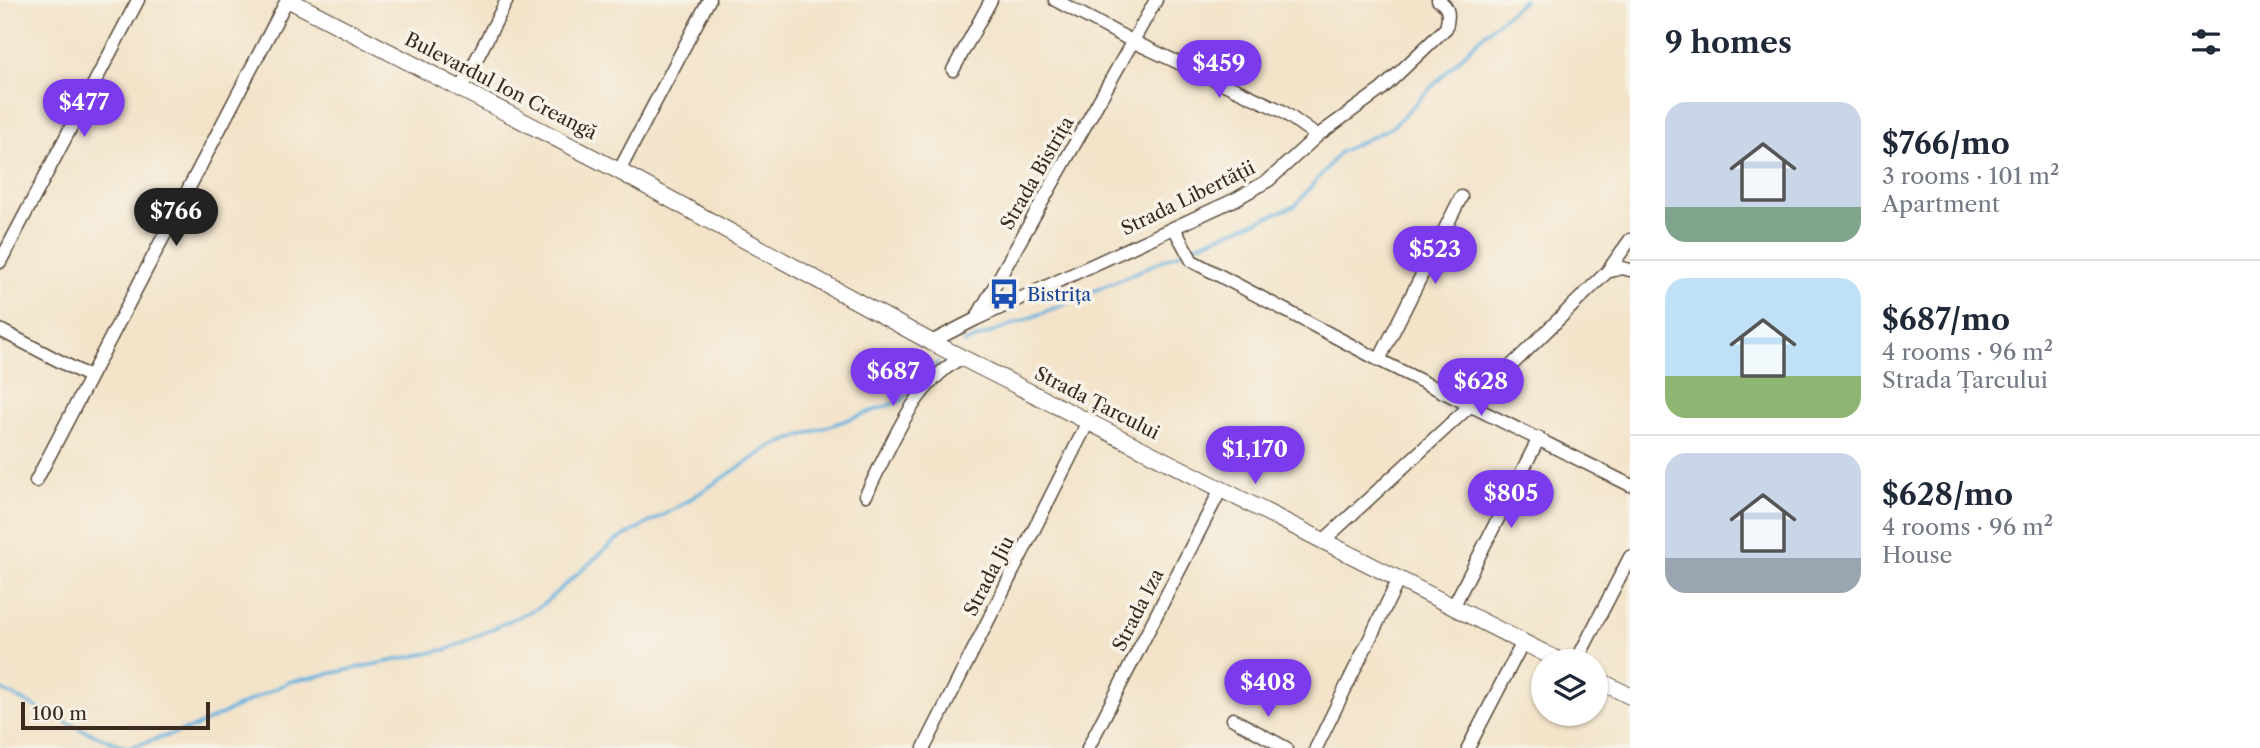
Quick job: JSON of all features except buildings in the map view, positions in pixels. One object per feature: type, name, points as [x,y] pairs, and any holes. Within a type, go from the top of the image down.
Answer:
[{"type":"street","points":[[0,262],[138,0]]},
{"type":"street","points":[[36,481],[288,0]]},
{"type":"street","name":"Bulevardul Ion Creangă","points":[[288,0],[619,171]]},
{"type":"street","points":[[461,89],[507,0]]},
{"type":"street","points":[[619,171],[709,0]]},
{"type":"street","points":[[953,70],[991,0]]},
{"type":"street","points":[[1055,0],[1133,42],[1282,111],[1317,136]]},
{"type":"street","name":"Strada Bistrița","points":[[976,319],[1156,0]]},
{"type":"street","name":"Strada Libertății","points":[[976,319],[1174,228],[1269,180],[1317,136],[1382,89],[1446,28],[1449,16],[1444,4],[1438,0]]},
{"type":"street","name":"Strada Țarcului","points":[[619,171],[930,342],[1537,649]]},
{"type":"street","points":[[1379,360],[1461,197]]},
{"type":"street","points":[[1174,228],[1192,261],[1379,360],[1630,485]]},
{"type":"street","points":[[1323,541],[1472,404],[1608,272],[1630,240]]},
{"type":"street","points":[[1608,272],[1622,268],[1630,270]]},
{"type":"street","points":[[930,342],[976,319]]},
{"type":"street","points":[[0,330],[90,377]]},
{"type":"street","points":[[866,495],[918,397],[944,368],[961,358]]},
{"type":"street","name":"Strada Jiu","points":[[924,748],[1088,422]]},
{"type":"street","points":[[1453,607],[1539,438]]},
{"type":"street","name":"Strada Iza","points":[[1088,748],[1222,489]]},
{"type":"street","points":[[1583,649],[1630,558]]},
{"type":"street","points":[[1316,748],[1399,579]]},
{"type":"street","points":[[1468,748],[1523,642]]},
{"type":"street","points":[[1608,685],[1630,696]]},
{"type":"street","points":[[1233,719],[1286,748]]},
{"type":"waterway","points":[[1189,248],[1295,206],[1340,152],[1392,127],[1483,35],[1524,0]]},
{"type":"waterway","points":[[964,343],[1053,309],[1182,252]]},
{"type":"waterway","points":[[0,689],[80,729],[128,748],[195,727],[289,682],[449,649],[541,606],[615,541],[678,507],[772,446],[901,401],[938,362]]},
{"type":"place","name":"Bistrița","points":[[1004,294]]}]
